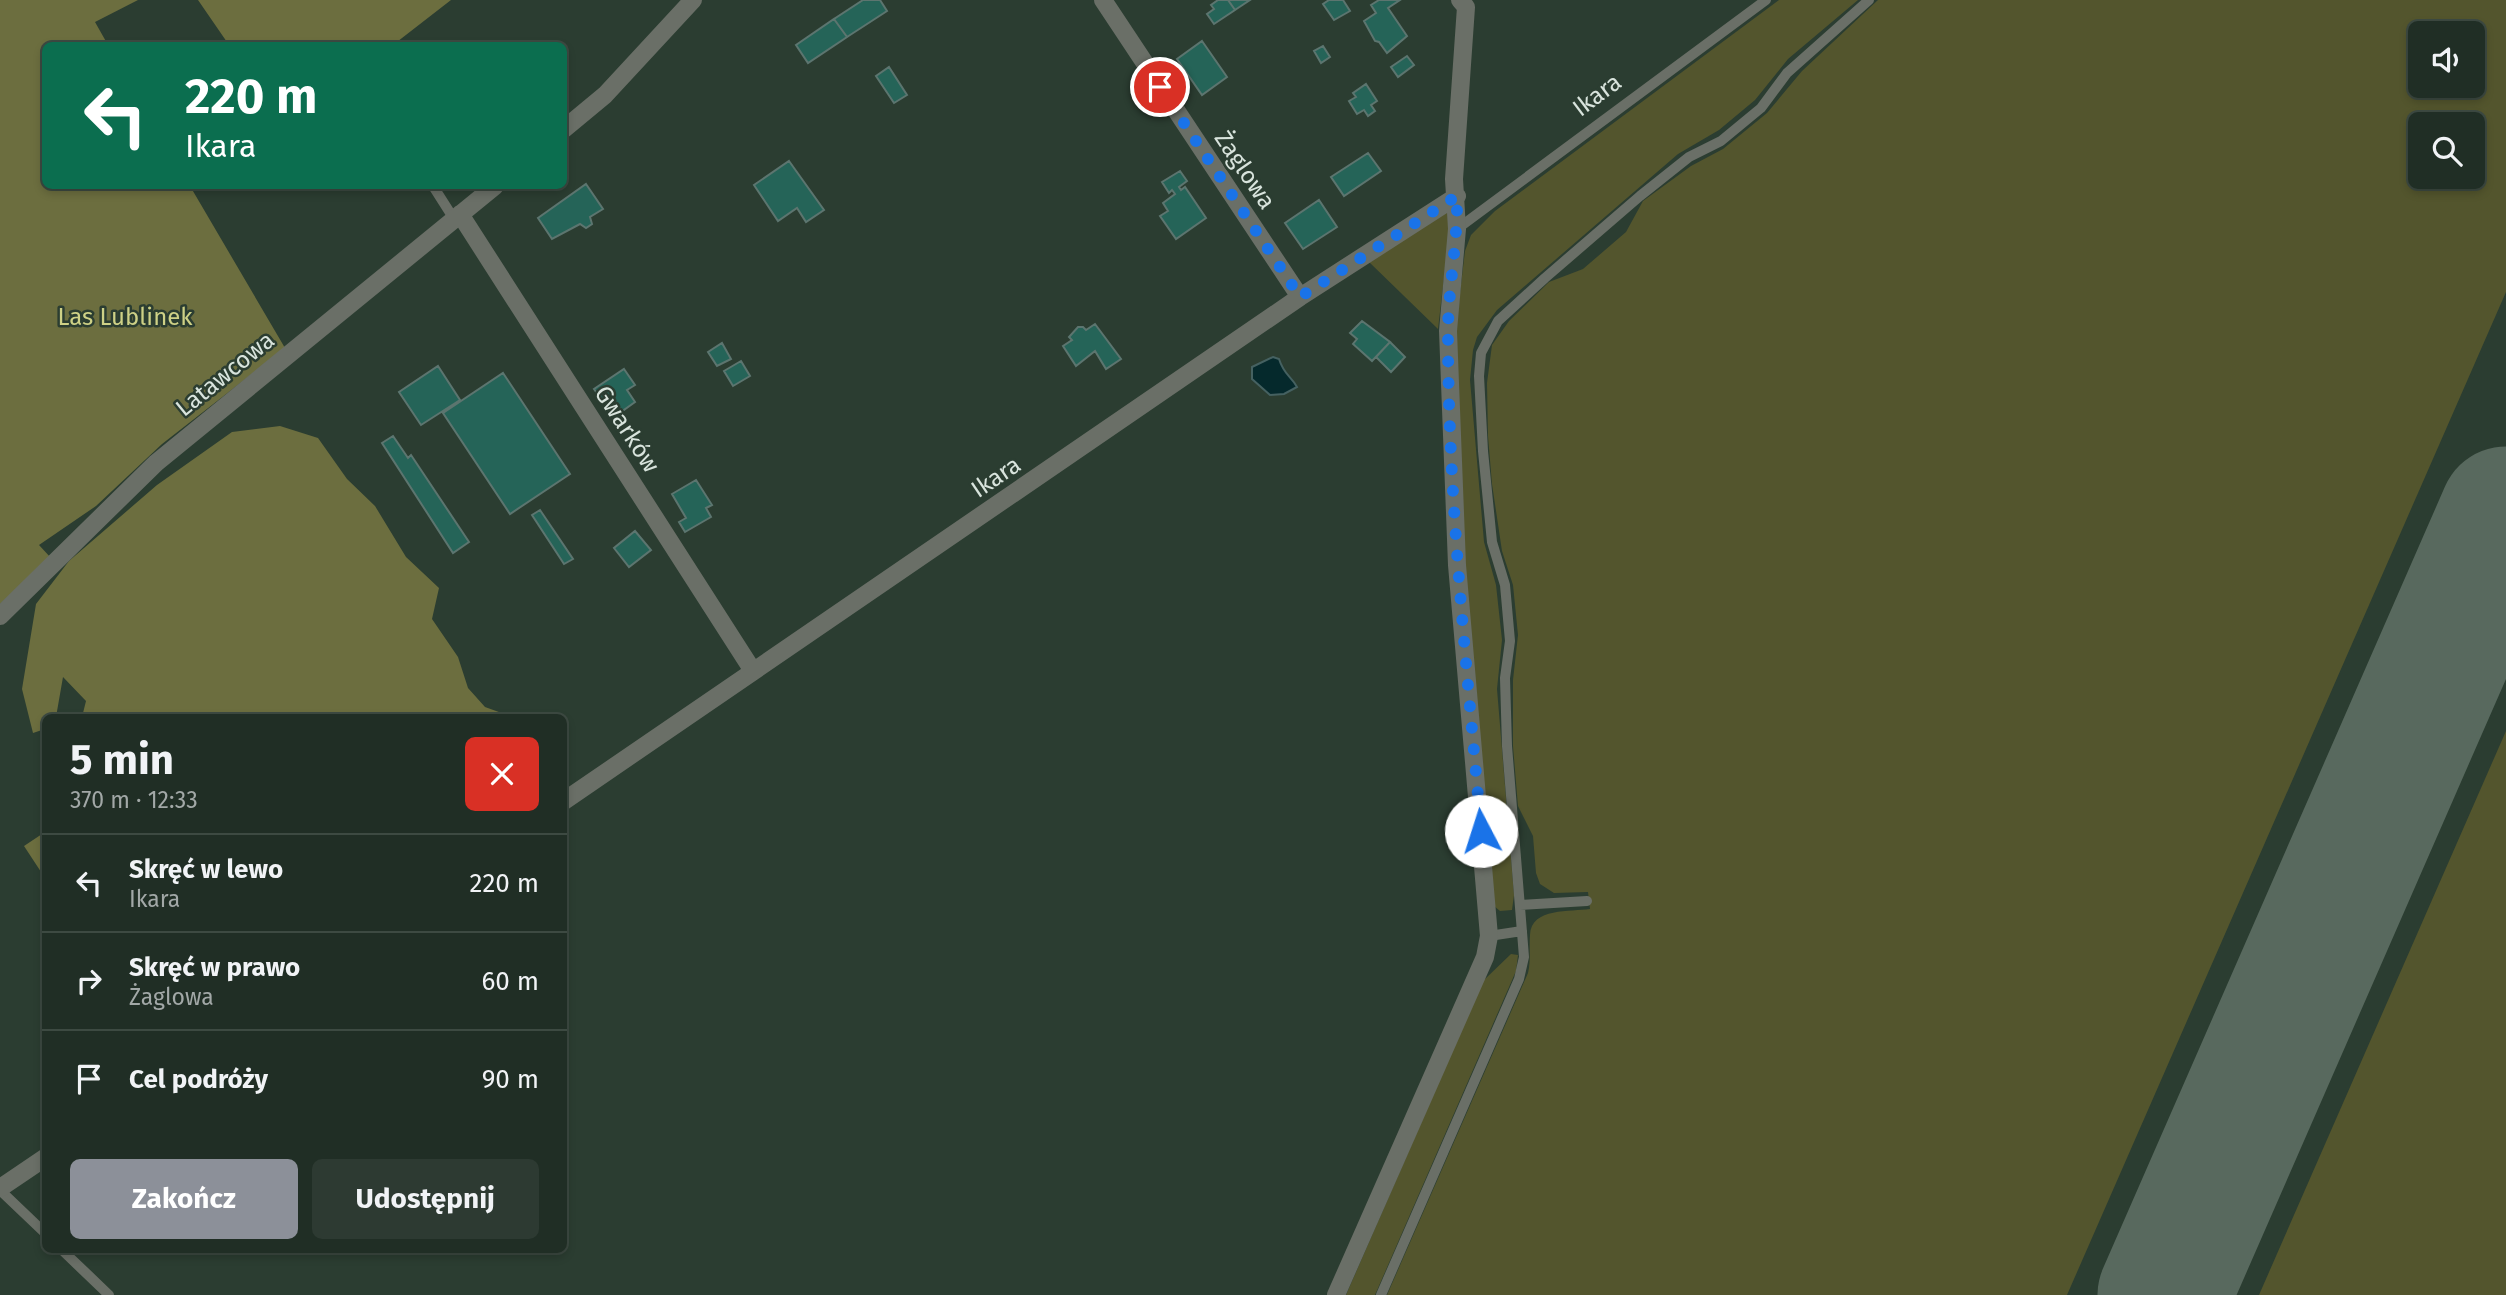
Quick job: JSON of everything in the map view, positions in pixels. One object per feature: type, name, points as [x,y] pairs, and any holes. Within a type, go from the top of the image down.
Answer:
[{"type":"street","points":[[567,127],[605,95],[692,0]]},
{"type":"street","name":"Żaglowa","points":[[1102,0],[1300,297]]},
{"type":"street","points":[[1336,1295],[1485,957],[1489,936],[1457,565],[1448,331],[1458,229],[1454,179],[1463,4]]},
{"type":"street","name":"Latawcowa","points":[[0,615],[156,463],[491,189]]},
{"type":"street","name":"Ikara","points":[[567,799],[1300,297],[1457,196]]},
{"type":"street","name":"Gwarków","points":[[457,217],[753,671]]},
{"type":"street","points":[[0,1189],[42,1160]]},
{"type":"lane","name":"Ikara","points":[[1458,229],[1766,0]]},
{"type":"lane","points":[[1381,1295],[1521,972],[1524,949],[1507,734],[1505,678],[1510,640],[1505,585],[1492,542],[1481,414],[1479,376],[1481,354],[1487,337],[1498,321],[1640,196],[1689,158],[1721,141],[1761,108],[1787,74],[1869,0]]},
{"type":"lane","points":[[435,189],[457,217]]},
{"type":"lane","points":[[1520,905],[1587,901]]},
{"type":"lane","points":[[1489,936],[1522,931]]},
{"type":"lane","points":[[0,1189],[42,1230]]},
{"type":"lane","points":[[65,1253],[109,1295]]},
{"type":"green space","name":"Las Lublinek","points":[[0,0],[138,0],[95,22],[106,42],[42,42],[42,189],[192,189],[285,348],[162,444],[96,506],[39,545],[51,558],[0,604]]},
{"type":"green space","points":[[198,0],[451,0],[397,42],[227,42]]},
{"type":"green space","points":[[1779,0],[1858,0],[1788,59],[1755,100],[1719,130],[1678,154],[1497,310],[1477,337],[1473,350],[1470,380],[1484,542],[1496,585],[1502,640],[1497,689],[1514,895],[1512,910],[1500,911],[1494,906],[1463,564],[1455,335],[1465,251],[1471,235],[1495,211]]},
{"type":"green space","points":[[1878,0],[2506,0],[2506,292],[2067,1295],[1387,1295],[1528,973],[1532,926],[1544,915],[1590,909],[1588,892],[1554,893],[1540,884],[1536,873],[1533,836],[1518,806],[1513,746],[1513,680],[1518,635],[1513,585],[1502,551],[1492,484],[1487,383],[1492,345],[1509,321],[1549,282],[1583,269],[1626,232],[1643,201],[1691,166],[1723,149],[1767,113],[1802,71]]},
{"type":"green space","points":[[1446,212],[1451,217],[1438,329],[1368,261]]},
{"type":"green space","points":[[280,426],[318,438],[347,479],[375,506],[406,557],[439,588],[432,619],[458,657],[468,688],[485,707],[505,714],[83,714],[86,701],[63,677],[57,714],[42,714],[42,730],[33,733],[22,689],[36,604],[69,561],[157,485],[232,432]]},
{"type":"green space","points":[[2506,731],[2506,1295],[2259,1295]]},
{"type":"green space","points":[[42,834],[42,873],[24,846]]},
{"type":"green space","points":[[1511,954],[1518,955],[1516,971],[1375,1295],[1346,1295],[1483,981]]},
{"type":"water","points":[[1273,357],[1279,359],[1297,387],[1284,394],[1270,395],[1252,379],[1252,367]]},
{"type":"building","points":[[863,0],[880,0],[887,11],[847,37],[834,19]]},
{"type":"building","points":[[1218,0],[1228,0],[1235,10],[1214,24],[1207,14],[1214,9],[1211,5]]},
{"type":"building","points":[[1228,0],[1250,0],[1235,10]]},
{"type":"building","points":[[1329,0],[1343,0],[1350,11],[1334,20],[1323,4]]},
{"type":"building","points":[[1379,0],[1400,0],[1388,8],[1407,36],[1387,53],[1379,42],[1375,41],[1364,21],[1376,13],[1371,5]]},
{"type":"building","points":[[834,19],[847,37],[808,63],[796,45]]},
{"type":"building","points":[[1202,41],[1227,77],[1202,95],[1177,59]]},
{"type":"building","points":[[1323,46],[1330,57],[1321,63],[1314,51]]},
{"type":"building","points":[[1407,56],[1414,65],[1398,77],[1391,67]]},
{"type":"building","points":[[889,67],[907,95],[894,103],[876,76]]},
{"type":"building","points":[[1366,84],[1377,101],[1371,105],[1375,111],[1368,116],[1364,110],[1357,114],[1349,101],[1356,97],[1353,93]]},
{"type":"building","points":[[1368,153],[1381,171],[1344,196],[1331,177]]},
{"type":"building","points":[[789,161],[824,210],[806,222],[797,208],[778,221],[754,185]]},
{"type":"building","points":[[1180,171],[1187,181],[1179,187],[1181,190],[1185,187],[1206,218],[1176,239],[1160,216],[1168,211],[1163,203],[1175,194],[1172,190],[1169,193],[1162,182]]},
{"type":"building","points":[[586,184],[603,209],[590,217],[592,224],[586,228],[580,224],[552,239],[538,218]]},
{"type":"building","points":[[1319,200],[1337,227],[1303,249],[1285,223]]},
{"type":"building","points":[[1362,321],[1390,342],[1372,361],[1353,344],[1357,339],[1350,333]]},
{"type":"building","points":[[1095,324],[1121,359],[1106,369],[1095,351],[1076,366],[1063,346],[1072,340],[1069,337],[1078,327],[1086,330]]},
{"type":"building","points":[[1390,342],[1405,357],[1391,372],[1376,357]]},
{"type":"building","points":[[722,343],[731,359],[717,366],[708,352]]},
{"type":"building","points":[[741,361],[750,376],[733,386],[724,371]]},
{"type":"building","points":[[438,366],[460,400],[421,425],[399,392]]},
{"type":"building","points":[[624,369],[635,385],[627,390],[635,402],[614,417],[594,389]]},
{"type":"building","points":[[503,373],[570,474],[510,514],[443,413]]},
{"type":"building","points":[[393,436],[408,458],[411,455],[469,542],[453,553],[382,443]]},
{"type":"building","points":[[696,480],[712,505],[706,508],[711,517],[685,532],[679,522],[686,518],[672,494]]},
{"type":"building","points":[[540,510],[573,559],[564,564],[532,515]]},
{"type":"building","points":[[635,531],[651,550],[629,567],[614,548]]},
{"type":"runway","points":[[2164,1295],[2506,513]]},
{"type":"route","points":[[1160,87],[1300,297],[1457,196],[1458,229],[1448,331],[1449,365],[1457,565],[1481,831]]}]
